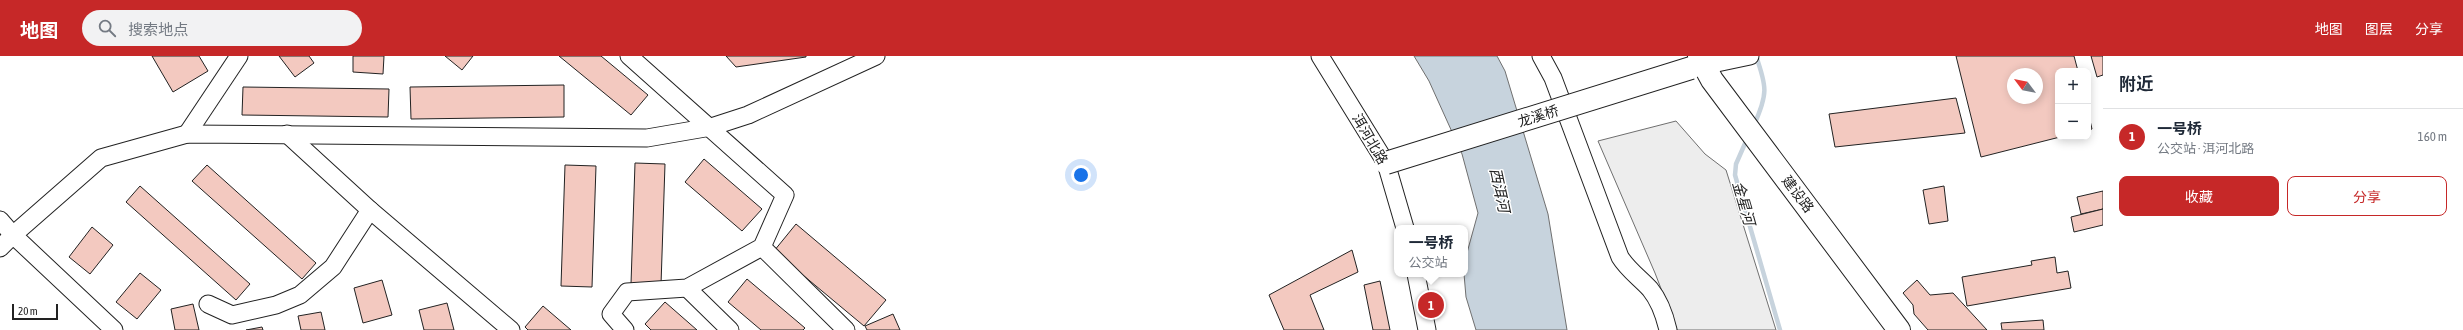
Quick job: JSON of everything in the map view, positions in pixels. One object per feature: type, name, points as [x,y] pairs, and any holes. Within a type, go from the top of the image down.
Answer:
[{"type":"main road","name":"龙溪桥","points":[[1386,163],[1695,62]]},
{"type":"main road","name":"建设路","points":[[1695,62],[1883,330]]},
{"type":"main road","name":"建设路","points":[[1764,159],[1900,330]]},
{"type":"street","points":[[187,134],[239,56]]},
{"type":"street","points":[[625,330],[610,314],[627,292],[687,288],[762,247],[785,194],[630,56]]},
{"type":"street","points":[[0,248],[101,158],[187,134],[647,138],[711,127],[748,115],[876,56]]},
{"type":"street","name":"洱河北路","points":[[1320,56],[1386,163],[1404,225]]},
{"type":"street","points":[[1541,56],[1554,78],[1620,257],[1626,266],[1651,290],[1657,300],[1668,330]]},
{"type":"street","points":[[1695,62],[1747,57]]},
{"type":"street","points":[[287,134],[370,210],[511,330]]},
{"type":"street","points":[[208,304],[232,315],[276,305],[300,295],[333,267],[370,210]]},
{"type":"street","points":[[0,220],[114,330]]},
{"type":"street","points":[[762,247],[846,330]]},
{"type":"street","points":[[1417,277],[1427,330]]},
{"type":"street","points":[[687,288],[730,330]]},
{"type":"shaded area","points":[[1676,121],[1705,154],[1726,170],[1776,330],[1677,330],[1655,273],[1598,141]]},
{"type":"water","name":"西洱河","points":[[1414,56],[1497,56],[1505,71],[1548,214],[1567,330],[1476,330],[1466,297],[1464,277],[1468,277],[1468,249],[1478,213],[1462,154],[1429,81]]},
{"type":"building","points":[[152,56],[199,56],[208,71],[173,92]]},
{"type":"building","points":[[279,56],[309,56],[314,63],[295,77]]},
{"type":"building","points":[[353,56],[384,56],[383,74],[353,72]]},
{"type":"building","points":[[445,56],[473,56],[462,70]]},
{"type":"building","points":[[559,56],[601,56],[648,95],[631,115]]},
{"type":"building","points":[[726,56],[806,56],[806,57],[736,67]]},
{"type":"building","points":[[1956,56],[2074,56],[2077,68],[2055,68],[2055,138],[1981,157]]},
{"type":"building","points":[[2091,56],[2103,56],[2103,75],[2097,77]]},
{"type":"building","points":[[564,85],[564,117],[411,119],[410,87]]},
{"type":"building","points":[[243,87],[389,89],[388,117],[242,115]]},
{"type":"building","points":[[1956,98],[1965,133],[1835,147],[1829,114]]},
{"type":"building","points":[[704,159],[762,209],[742,231],[685,182]]},
{"type":"building","points":[[635,163],[665,164],[661,285],[631,284]]},
{"type":"building","points":[[207,165],[316,263],[302,279],[192,181]]},
{"type":"building","points":[[565,165],[596,166],[592,287],[561,286]]},
{"type":"building","points":[[140,186],[250,284],[236,300],[126,202]]},
{"type":"building","points":[[1944,186],[1948,221],[1929,224],[1923,190]]},
{"type":"building","points":[[2103,191],[2103,209],[2081,214],[2077,197]]},
{"type":"building","points":[[2103,209],[2103,225],[2074,232],[2071,217]]},
{"type":"building","points":[[796,224],[886,300],[864,326],[774,251]]},
{"type":"building","points":[[92,227],[113,245],[90,274],[69,257]]},
{"type":"building","points":[[1352,250],[1358,272],[1310,295],[1324,330],[1284,330],[1269,295]]},
{"type":"building","points":[[2055,257],[2057,273],[2068,271],[2071,288],[1967,306],[1962,277],[2032,265],[2031,261]]},
{"type":"building","points":[[140,273],[161,290],[137,319],[116,302]]},
{"type":"building","points":[[747,279],[805,328],[803,330],[761,330],[728,302]]},
{"type":"building","points":[[382,280],[392,315],[363,323],[354,288]]},
{"type":"building","points":[[1917,280],[1930,295],[1953,293],[1987,330],[1928,330],[1914,314],[1913,305],[1903,293]]},
{"type":"building","points":[[1380,281],[1390,330],[1373,330],[1364,285]]},
{"type":"building","points":[[665,302],[697,330],[651,330],[645,324]]},
{"type":"building","points":[[447,303],[454,330],[424,330],[419,310]]},
{"type":"building","points":[[193,304],[199,330],[175,330],[171,309]]},
{"type":"building","points":[[543,306],[571,330],[528,330],[525,327]]},
{"type":"building","points":[[321,312],[325,330],[301,330],[298,316]]},
{"type":"building","points":[[893,314],[900,330],[867,330],[865,326]]},
{"type":"building","points":[[2043,320],[2044,330],[2002,330],[2001,323]]},
{"type":"building","points":[[262,327],[263,330],[246,330]]},
{"type":"waterway","name":"金星河","points":[[1754,125],[1764,98],[1764,83],[1756,56]]},
{"type":"waterway","name":"金星河","points":[[1747,139],[1736,164],[1735,175],[1780,330]]},
{"type":"place","name":"一号桥","points":[[1431,305]]}]
